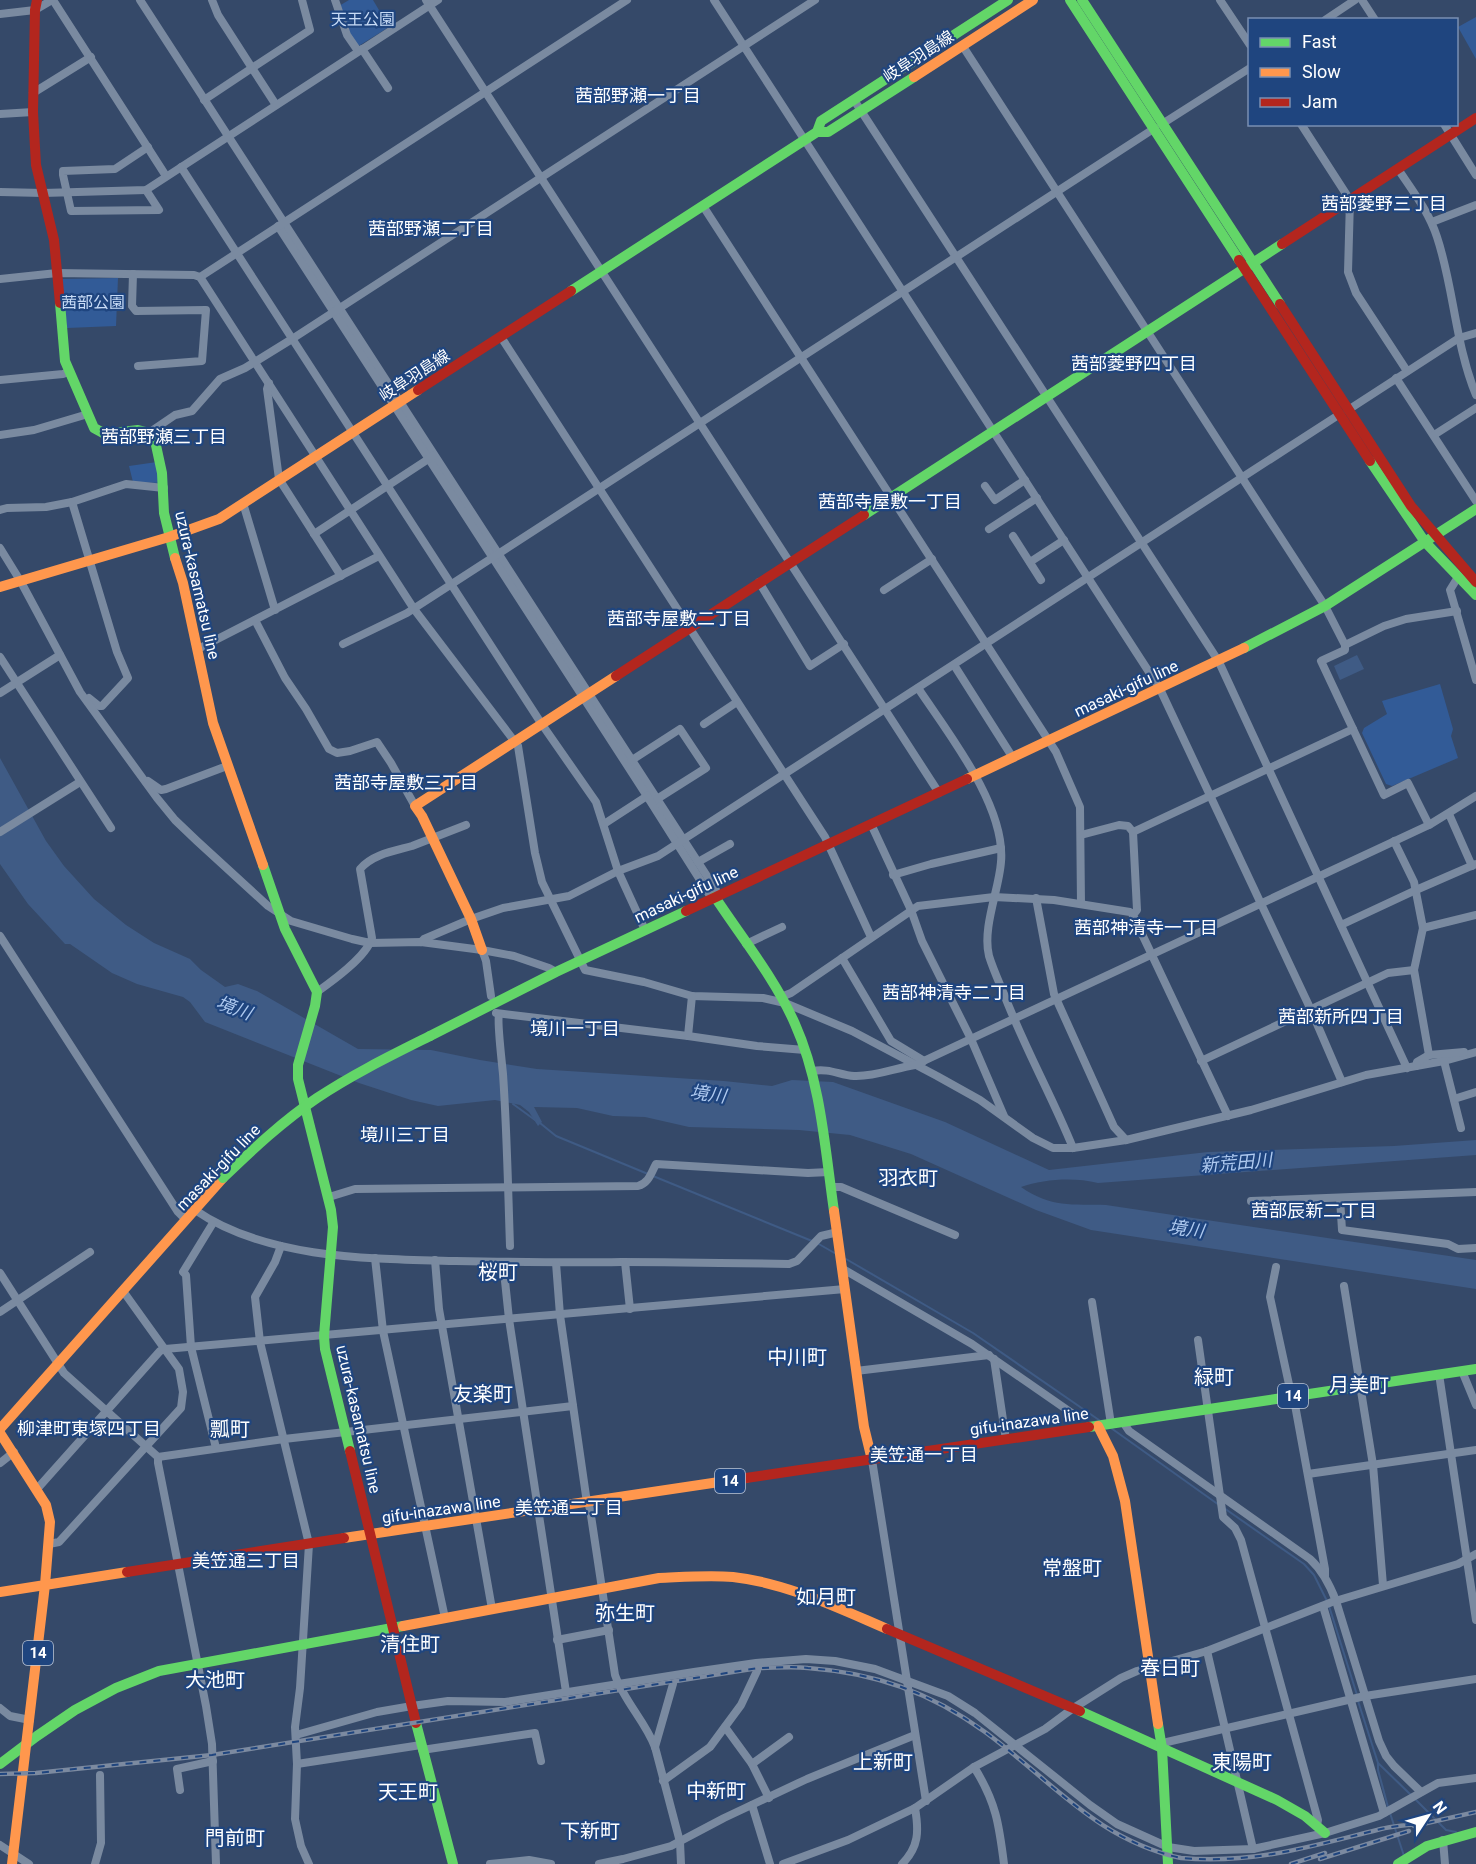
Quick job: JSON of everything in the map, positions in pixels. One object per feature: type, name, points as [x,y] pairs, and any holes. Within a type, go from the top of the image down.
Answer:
[{"type":"main road","name":"岐阜羽島線","points":[[0,587],[206,525],[805,141],[817,132],[821,121],[1008,0]]},
{"type":"main road","name":"岐阜羽島線","points":[[817,132],[828,132],[1033,0]]},
{"type":"main road","points":[[1070,0],[1159,126]]},
{"type":"main road","points":[[1082,0],[1159,126],[1344,412],[1411,506],[1430,539],[1458,577],[1476,595]]},
{"type":"main road","points":[[36,5],[33,93],[36,165],[54,240],[65,362],[94,428],[105,434],[144,430],[150,432]]},
{"type":"main road","points":[[482,950],[471,919],[415,806],[1476,118]]},
{"type":"main road","name":"uzura-kasamatsu line","points":[[150,432],[154,436],[164,488],[164,513],[169,537],[183,583],[213,723],[280,915],[317,992],[298,1065],[298,1079],[329,1197],[333,1227],[324,1336],[325,1349],[421,1747],[453,1864]]},
{"type":"main road","name":"masaki-gifu line","points":[[0,1431],[223,1178],[256,1146],[322,1095],[365,1070],[556,972],[1271,636],[1325,606],[1476,509]]},
{"type":"main road","points":[[1430,539],[1476,582]]},
{"type":"main road","points":[[715,897],[783,1000],[813,1073],[838,1232],[864,1427],[872,1460]]},
{"type":"main road","name":"gifu-inazawa line","points":[[45,1585],[1476,1369]]},
{"type":"main road","points":[[1105,1425],[1108,1444],[1125,1501],[1162,1748],[1168,1864]]},
{"type":"main road","points":[[0,1431],[37,1489],[49,1514],[45,1585],[0,1592]]},
{"type":"main road","points":[[0,1764],[82,1704],[139,1677],[159,1671],[602,1588],[659,1578],[700,1576],[763,1582],[817,1599],[1238,1782],[1277,1800],[1321,1829]]},
{"type":"main road","name":"14","points":[[12,1859],[45,1585]]},
{"type":"main road","points":[[1403,1861],[1443,1840],[1476,1832]]},
{"type":"street","points":[[0,14],[52,0],[166,176]]},
{"type":"street","points":[[140,0],[228,136],[281,224],[585,695],[647,796],[680,842],[698,862],[716,890],[715,897],[709,894],[680,842],[657,799],[632,760],[585,695]]},
{"type":"street","points":[[212,0],[218,15],[276,105]]},
{"type":"street","points":[[204,100],[310,30],[302,0]]},
{"type":"street","points":[[335,0],[347,35],[388,88]]},
{"type":"street","points":[[0,192],[146,190],[428,3],[438,0]]},
{"type":"street","points":[[200,277],[627,0]]},
{"type":"street","points":[[714,0],[1160,689],[1311,1010],[1342,1082]]},
{"type":"street","points":[[150,432],[175,415],[192,411],[220,379],[255,362],[292,339],[815,0]]},
{"type":"street","points":[[1220,0],[1248,42]]},
{"type":"street","points":[[1328,18],[1355,0]]},
{"type":"street","points":[[1362,0],[1374,18]]},
{"type":"street","points":[[428,3],[939,793]]},
{"type":"street","points":[[963,45],[1325,606],[1345,645],[1345,650],[1321,661],[1384,795],[1408,783],[1428,825]]},
{"type":"street","points":[[33,93],[91,57]]},
{"type":"street","points":[[343,644],[414,609],[1248,69]]},
{"type":"street","points":[[854,100],[1219,662],[1407,1068]]},
{"type":"street","points":[[0,114],[33,112]]},
{"type":"street","points":[[1302,126],[1350,200],[1348,272],[1356,293],[1407,371]]},
{"type":"street","points":[[1445,126],[1476,175]]},
{"type":"street","points":[[146,190],[159,210],[71,210],[63,171],[115,169],[148,147]]},
{"type":"street","points":[[181,167],[541,723],[596,802],[618,871],[645,930]]},
{"type":"street","points":[[1398,169],[1432,222],[1438,238],[1459,338],[1476,395]]},
{"type":"street","points":[[703,206],[1050,741],[1080,807],[1082,904]]},
{"type":"street","points":[[1432,222],[1476,207]]},
{"type":"street","points":[[0,279],[57,273],[194,275],[200,277],[414,609],[518,746],[535,853],[542,882],[585,970],[644,982],[692,996],[783,1000],[852,1031],[980,1100],[1041,1143],[1053,1148],[1072,1148],[1126,1140],[1228,1116],[1342,1082],[1444,1061],[1474,1052]]},
{"type":"street","points":[[133,274],[132,306],[136,310],[206,310],[202,361],[138,366]]},
{"type":"street","points":[[421,942],[471,919],[503,908],[569,896],[618,871],[658,856],[1396,378],[1459,338],[1476,333]]},
{"type":"street","points":[[501,337],[829,844],[871,937]]},
{"type":"street","points":[[0,380],[63,375],[69,372]]},
{"type":"street","points":[[1396,378],[1476,501]]},
{"type":"street","points":[[269,383],[267,389],[279,479],[341,576]]},
{"type":"street","points":[[1434,435],[1476,408]]},
{"type":"street","points":[[0,435],[34,430],[88,414]]},
{"type":"street","points":[[314,534],[432,457]]},
{"type":"street","points":[[985,486],[995,500],[1026,480]]},
{"type":"street","points":[[0,510],[46,507],[72,502],[126,484],[164,488]]},
{"type":"street","points":[[989,529],[1037,498]]},
{"type":"street","points":[[72,502],[117,652],[128,678],[102,706],[80,692]]},
{"type":"street","points":[[243,503],[275,610]]},
{"type":"street","points":[[1013,536],[1041,580]]},
{"type":"street","points":[[1030,562],[1064,540]]},
{"type":"street","points":[[0,548],[21,582],[80,692],[175,820],[280,915],[327,933],[370,943],[421,942],[482,950],[514,956],[556,972]]},
{"type":"street","points":[[198,649],[379,556]]},
{"type":"street","points":[[884,590],[932,559]]},
{"type":"street","points":[[1458,577],[1450,590],[1474,658],[1476,680]]},
{"type":"street","points":[[759,582],[810,666],[843,644]]},
{"type":"street","points":[[1345,645],[1384,626],[1457,611]]},
{"type":"street","points":[[255,620],[285,678],[329,749],[337,753],[377,742],[415,806]]},
{"type":"street","points":[[0,693],[60,655]]},
{"type":"street","points":[[0,657],[111,828]]},
{"type":"street","points":[[954,665],[1013,758]]},
{"type":"street","points":[[918,688],[976,776],[996,826],[1001,848],[1001,861],[994,897],[988,947],[989,957],[1013,1019],[1072,1148]]},
{"type":"street","points":[[704,724],[737,702]]},
{"type":"street","points":[[632,760],[680,729],[706,768],[657,799]]},
{"type":"street","points":[[1133,832],[1353,729]]},
{"type":"street","points":[[143,778],[161,790],[227,766]]},
{"type":"street","points":[[0,832],[80,782]]},
{"type":"street","points":[[604,824],[647,796]]},
{"type":"street","points":[[813,1073],[836,1071],[852,1076],[868,1075],[915,1065],[1428,825],[1476,796]]},
{"type":"street","points":[[1341,925],[1474,865],[1449,814]]},
{"type":"street","points":[[871,824],[911,910],[922,941],[971,1039],[1004,1116]]},
{"type":"street","points":[[317,992],[363,953],[372,938],[360,869],[363,865],[391,851],[411,846],[466,825]]},
{"type":"street","points":[[1081,836],[1119,825],[1128,826],[1133,832],[1138,896],[1137,910],[1133,915]]},
{"type":"street","points":[[1394,841],[1416,890],[1423,928],[1414,970],[1429,1055]]},
{"type":"street","points":[[698,862],[730,844]]},
{"type":"street","points":[[893,875],[1001,848]]},
{"type":"street","points":[[783,1000],[918,906],[994,897],[1036,898],[1130,912],[1228,1116]]},
{"type":"street","points":[[1036,898],[1056,1000],[1114,1127],[1126,1140]]},
{"type":"street","points":[[1423,928],[1476,915]]},
{"type":"street","points":[[746,944],[782,927]]},
{"type":"street","points":[[0,936],[178,1212],[186,1220]]},
{"type":"street","points":[[482,950],[486,961],[491,996]]},
{"type":"street","points":[[842,958],[891,1041],[924,1061]]},
{"type":"street","points":[[1202,1061],[1388,974],[1414,970]]},
{"type":"street","points":[[688,1036],[692,996]]},
{"type":"street","points":[[510,1246],[506,1125],[497,1014],[523,1015],[756,1046],[805,1050]]},
{"type":"street","points":[[1416,1066],[1417,1062],[1429,1055],[1474,1052]]},
{"type":"street","points":[[1444,1061],[1461,1128]]},
{"type":"street","points":[[1454,1099],[1476,1092]]},
{"type":"street","points":[[980,1100],[999,1101]]},
{"type":"street","points":[[329,1197],[355,1189],[638,1186],[644,1185],[656,1164],[808,1173],[829,1172]]},
{"type":"street","points":[[831,1187],[841,1187],[955,1235]]},
{"type":"street","points":[[1251,1201],[1476,1192]]},
{"type":"street","points":[[1340,1198],[1342,1230],[1448,1244],[1458,1249],[1476,1248]]},
{"type":"street","points":[[195,1210],[213,1223],[268,1244],[375,1258],[556,1263],[789,1264],[797,1261],[820,1236],[838,1232]]},
{"type":"street","points":[[213,1223],[183,1272],[186,1275],[191,1347],[216,1448]]},
{"type":"street","points":[[281,1246],[275,1262],[255,1297],[260,1342],[309,1544],[296,1735],[296,1829],[309,1864]]},
{"type":"street","points":[[0,1312],[90,1252]]},
{"type":"street","points":[[375,1258],[384,1331],[445,1618]]},
{"type":"street","points":[[435,1260],[442,1325],[492,1609]]},
{"type":"street","points":[[503,1262],[509,1319],[566,1692]]},
{"type":"street","points":[[625,1262],[630,1309]]},
{"type":"street","points":[[556,1263],[560,1315],[573,1406],[618,1683],[651,1736],[655,1747],[680,1842],[681,1864]]},
{"type":"street","points":[[843,1267],[992,1357],[1076,1416]]},
{"type":"street","points":[[1276,1267],[1270,1297],[1308,1474],[1329,1604],[1352,1699],[1384,1813]]},
{"type":"street","points":[[0,1273],[64,1372],[158,1456],[206,1706],[213,1761],[216,1864]]},
{"type":"street","points":[[1344,1286],[1373,1465],[1383,1585]]},
{"type":"street","points":[[37,1489],[160,1351],[165,1349],[845,1289]]},
{"type":"street","points":[[49,1544],[59,1542],[181,1408],[183,1392],[179,1369],[123,1291]]},
{"type":"street","points":[[1092,1302],[1105,1425]]},
{"type":"street","points":[[1198,1340],[1223,1517],[1235,1528],[1241,1540],[1321,1829]]},
{"type":"street","points":[[856,1371],[992,1357]]},
{"type":"street","points":[[992,1357],[1006,1440]]},
{"type":"street","points":[[1462,1371],[1476,1406]]},
{"type":"street","points":[[1439,1374],[1476,1620]]},
{"type":"street","points":[[158,1456],[284,1439],[573,1406]]},
{"type":"street","points":[[1123,1422],[1129,1431],[1310,1559],[1325,1576]]},
{"type":"street","points":[[1308,1474],[1476,1450]]},
{"type":"street","points":[[0,1463],[14,1452]]},
{"type":"street","points":[[872,1460],[926,1801]]},
{"type":"street","points":[[783,1864],[848,1840],[915,1808],[974,1767],[1060,1719],[1121,1678],[1137,1671],[1207,1651],[1329,1604],[1383,1585],[1441,1569],[1476,1554]]},
{"type":"street","points":[[1329,1604],[1386,1756],[1421,1792]]},
{"type":"street","points":[[557,1640],[609,1630]]},
{"type":"street","points":[[1207,1651],[1252,1849]]},
{"type":"street","points":[[296,1735],[377,1712],[412,1706],[448,1701],[506,1702],[618,1683],[794,1659],[835,1661],[875,1669],[948,1696],[975,1713],[1117,1824],[1168,1847],[1194,1851],[1252,1849],[1384,1813],[1438,1783],[1476,1778]]},
{"type":"street","points":[[663,1781],[704,1753],[741,1705],[757,1671]]},
{"type":"street","points":[[1162,1748],[1167,1742],[1364,1696],[1476,1679]]},
{"type":"street","points":[[655,1747],[673,1684]]},
{"type":"street","points":[[0,1708],[10,1716],[30,1720]]},
{"type":"street","points":[[725,1727],[752,1764],[769,1798]]},
{"type":"street","points":[[297,1764],[535,1732],[541,1761]]},
{"type":"street","points":[[599,1864],[623,1862],[680,1842],[807,1779],[915,1735]]},
{"type":"street","points":[[752,1764],[789,1737]]},
{"type":"street","points":[[180,1790],[177,1769],[213,1761]]},
{"type":"street","points":[[974,1767],[993,1802],[999,1822],[1004,1864]]},
{"type":"street","points":[[95,1864],[101,1843],[100,1775]]},
{"type":"street","points":[[752,1805],[770,1864]]},
{"type":"street","points":[[902,1864],[915,1849],[918,1824],[915,1808]]},
{"type":"street","points":[[1443,1840],[1445,1864]]},
{"type":"street","points":[[0,1845],[12,1859],[29,1864]]},
{"type":"street","points":[[490,1864],[529,1860],[551,1864]]},
{"type":"green space","name":"天王公園","points":[[349,0],[373,0],[389,27],[357,47],[347,30],[339,6]]},
{"type":"green space","points":[[1476,17],[1476,59],[1458,27]]},
{"type":"green space","name":"茜部公園","points":[[118,278],[116,326],[67,328],[62,279]]},
{"type":"green space","points":[[157,462],[160,483],[133,482],[129,466]]},
{"type":"green space","points":[[1440,684],[1453,729],[1451,736],[1458,758],[1392,786],[1386,784],[1362,733],[1364,728],[1387,714],[1382,701]]},
{"type":"water","points":[[1357,655],[1364,669],[1340,680],[1334,666]]},
{"type":"water","points":[[0,758],[46,841],[64,866],[94,899],[126,925],[154,943],[190,959],[225,987],[238,984],[257,991],[358,1049],[431,1050],[537,1069],[772,1086],[792,1080],[833,1082],[945,1122],[1049,1170],[1208,1152],[1394,1146],[1476,1140],[1476,1155],[1098,1183],[1059,1180],[1021,1187],[1042,1199],[1062,1204],[1106,1205],[1476,1260],[1476,1289],[1091,1230],[1036,1210],[911,1154],[850,1135],[799,1130],[689,1127],[645,1117],[613,1116],[577,1108],[534,1107],[542,1122],[538,1126],[529,1112],[520,1105],[495,1100],[438,1106],[359,1083],[205,1022],[190,1002],[183,997],[137,984],[112,973],[70,944],[65,944],[28,904],[0,864]]},
{"type":"waterway","points":[[513,1104],[535,1120]]},
{"type":"waterway","points":[[540,1123],[556,1136],[648,1174]]},
{"type":"waterway","points":[[653,1176],[812,1241]]},
{"type":"waterway","points":[[817,1243],[838,1255]]},
{"type":"waterway","points":[[846,1259],[973,1333],[1099,1420]]},
{"type":"waterway","points":[[1111,1428],[1219,1505]]},
{"type":"waterway","points":[[1224,1508],[1304,1564],[1314,1575],[1327,1601]]},
{"type":"waterway","points":[[1329,1606],[1357,1695]]},
{"type":"waterway","points":[[1358,1701],[1378,1763],[1411,1795]]},
{"type":"waterway","points":[[1378,1763],[1388,1807]]},
{"type":"waterway","points":[[1415,1799],[1446,1830],[1456,1832]]},
{"type":"waterway","points":[[1390,1813],[1404,1856]]},
{"type":"railway","points":[[0,1774],[36,1773],[212,1755],[758,1668],[795,1667],[856,1674],[922,1695],[985,1732],[1099,1823],[1151,1849],[1181,1858],[1233,1859],[1280,1853],[1388,1828],[1422,1824]]},
{"type":"railway","points":[[1414,1826],[1476,1812]]},
{"type":"railway","points":[[1320,1859],[1409,1831]]},
{"type":"railway","points":[[1291,1864],[1325,1853]]},
{"type":"traffic: fast","points":[[817,132],[821,121],[1008,0]]},
{"type":"traffic: fast","points":[[1070,0],[1239,260]]},
{"type":"traffic: fast","points":[[1082,0],[1280,304]]},
{"type":"traffic: fast","points":[[571,291],[817,132],[828,132],[914,77]]},
{"type":"traffic: fast","points":[[864,515],[1282,244]]},
{"type":"traffic: fast","points":[[60,303],[65,361],[94,428],[105,434],[138,430],[154,436],[162,473],[164,513],[175,558]]},
{"type":"traffic: fast","points":[[1370,461],[1425,542],[1476,595]]},
{"type":"traffic: fast","points":[[1244,648],[1325,606],[1476,509]]},
{"type":"traffic: fast","points":[[263,865],[285,929],[317,992],[298,1065],[298,1079],[331,1210],[333,1227],[324,1336],[325,1349],[350,1451]]},
{"type":"traffic: fast","points":[[715,897],[778,991],[804,1046],[821,1116],[834,1211]]},
{"type":"traffic: fast","points":[[430,1036],[556,972],[686,911]]},
{"type":"traffic: fast","points":[[223,1178],[268,1136],[317,1098],[430,1036]]},
{"type":"traffic: fast","points":[[1089,1427],[1476,1369]]},
{"type":"traffic: fast","points":[[0,1764],[75,1710],[116,1688],[159,1671],[403,1626]]},
{"type":"traffic: fast","points":[[1080,1711],[1277,1800],[1305,1816],[1325,1833]]},
{"type":"traffic: fast","points":[[416,1723],[453,1864]]},
{"type":"traffic: fast","points":[[1158,1724],[1162,1748],[1168,1864]]},
{"type":"traffic: fast","points":[[1398,1864],[1427,1846],[1476,1832]]},
{"type":"traffic: slow","points":[[914,77],[1033,0]]},
{"type":"traffic: slow","points":[[0,587],[169,537],[219,519],[418,390]]},
{"type":"traffic: slow","points":[[175,558],[183,583],[213,723],[263,865]]},
{"type":"traffic: slow","points":[[967,779],[1244,648]]},
{"type":"traffic: slow","points":[[482,950],[471,919],[422,816],[415,806],[616,676]]},
{"type":"traffic: slow","points":[[0,1429],[223,1178]]},
{"type":"traffic: slow","points":[[834,1211],[864,1427],[872,1460]]},
{"type":"traffic: slow","points":[[1098,1426],[1113,1456],[1125,1501],[1158,1724]]},
{"type":"traffic: slow","points":[[0,1433],[46,1505],[50,1522],[45,1585],[0,1592]]},
{"type":"traffic: slow","points":[[344,1538],[746,1478]]},
{"type":"traffic: slow","points":[[12,1864],[45,1585],[127,1572]]},
{"type":"traffic: slow","points":[[403,1626],[659,1578],[715,1576],[753,1580],[793,1591],[887,1629]]},
{"type":"traffic: jam","points":[[37,0],[33,112],[36,165],[54,240],[60,303]]},
{"type":"traffic: jam","points":[[1282,244],[1476,118]]},
{"type":"traffic: jam","points":[[1239,260],[1370,461]]},
{"type":"traffic: jam","points":[[418,390],[571,291]]},
{"type":"traffic: jam","points":[[1280,304],[1411,506],[1476,582]]},
{"type":"traffic: jam","points":[[616,676],[864,515]]},
{"type":"traffic: jam","points":[[686,911],[967,779]]},
{"type":"traffic: jam","points":[[746,1478],[1089,1427]]},
{"type":"traffic: jam","points":[[350,1451],[416,1723]]},
{"type":"traffic: jam","points":[[127,1572],[344,1538]]},
{"type":"traffic: jam","points":[[887,1629],[1080,1711]]},
{"type":"district","name":"茜部野瀬一丁目","points":[[638,96]]},
{"type":"district","name":"茜部菱野三丁目","points":[[1384,204]]},
{"type":"district","name":"茜部野瀬二丁目","points":[[431,229]]},
{"type":"district","name":"茜部菱野四丁目","points":[[1134,364]]},
{"type":"district","name":"茜部野瀬三丁目","points":[[164,437]]},
{"type":"district","name":"茜部寺屋敷一丁目","points":[[890,502]]},
{"type":"district","name":"茜部寺屋敷二丁目","points":[[679,619]]},
{"type":"district","name":"茜部寺屋敷三丁目","points":[[406,783]]},
{"type":"district","name":"茜部神清寺一丁目","points":[[1146,928]]},
{"type":"district","name":"茜部神清寺二丁目","points":[[954,993]]},
{"type":"district","name":"茜部新所四丁目","points":[[1341,1017]]},
{"type":"district","name":"境川一丁目","points":[[575,1029]]},
{"type":"district","name":"境川三丁目","points":[[405,1135]]},
{"type":"district","name":"羽衣町","points":[[908,1178]]},
{"type":"district","name":"茜部辰新二丁目","points":[[1314,1211]]},
{"type":"district","name":"桜町","points":[[498,1272]]},
{"type":"district","name":"中川町","points":[[797,1357]]},
{"type":"district","name":"緑町","points":[[1214,1377]]},
{"type":"district","name":"月美町","points":[[1359,1385]]},
{"type":"district","name":"友楽町","points":[[483,1394]]},
{"type":"district","name":"柳津町東塚四丁目","points":[[89,1429]]},
{"type":"district","name":"瓢町","points":[[230,1429]]},
{"type":"district","name":"美笠通一丁目","points":[[924,1455]]},
{"type":"district","name":"美笠通二丁目","points":[[569,1508]]},
{"type":"district","name":"美笠通三丁目","points":[[246,1561]]},
{"type":"district","name":"常盤町","points":[[1072,1568]]},
{"type":"district","name":"如月町","points":[[826,1597]]},
{"type":"district","name":"弥生町","points":[[625,1613]]},
{"type":"district","name":"清住町","points":[[410,1644]]},
{"type":"district","name":"春日町","points":[[1170,1668]]},
{"type":"district","name":"大池町","points":[[215,1680]]},
{"type":"district","name":"上新町","points":[[883,1762]]},
{"type":"district","name":"東陽町","points":[[1242,1762]]},
{"type":"district","name":"中新町","points":[[716,1791]]},
{"type":"district","name":"天王町","points":[[408,1792]]},
{"type":"district","name":"下新町","points":[[590,1831]]},
{"type":"district","name":"門前町","points":[[235,1838]]},
{"type":"water label","name":"境川","points":[[234,1008]]},
{"type":"water label","name":"境川","points":[[708,1094]]},
{"type":"water label","name":"新荒田川","points":[[1236,1163]]},
{"type":"water label","name":"境川","points":[[1186,1229]]}]
